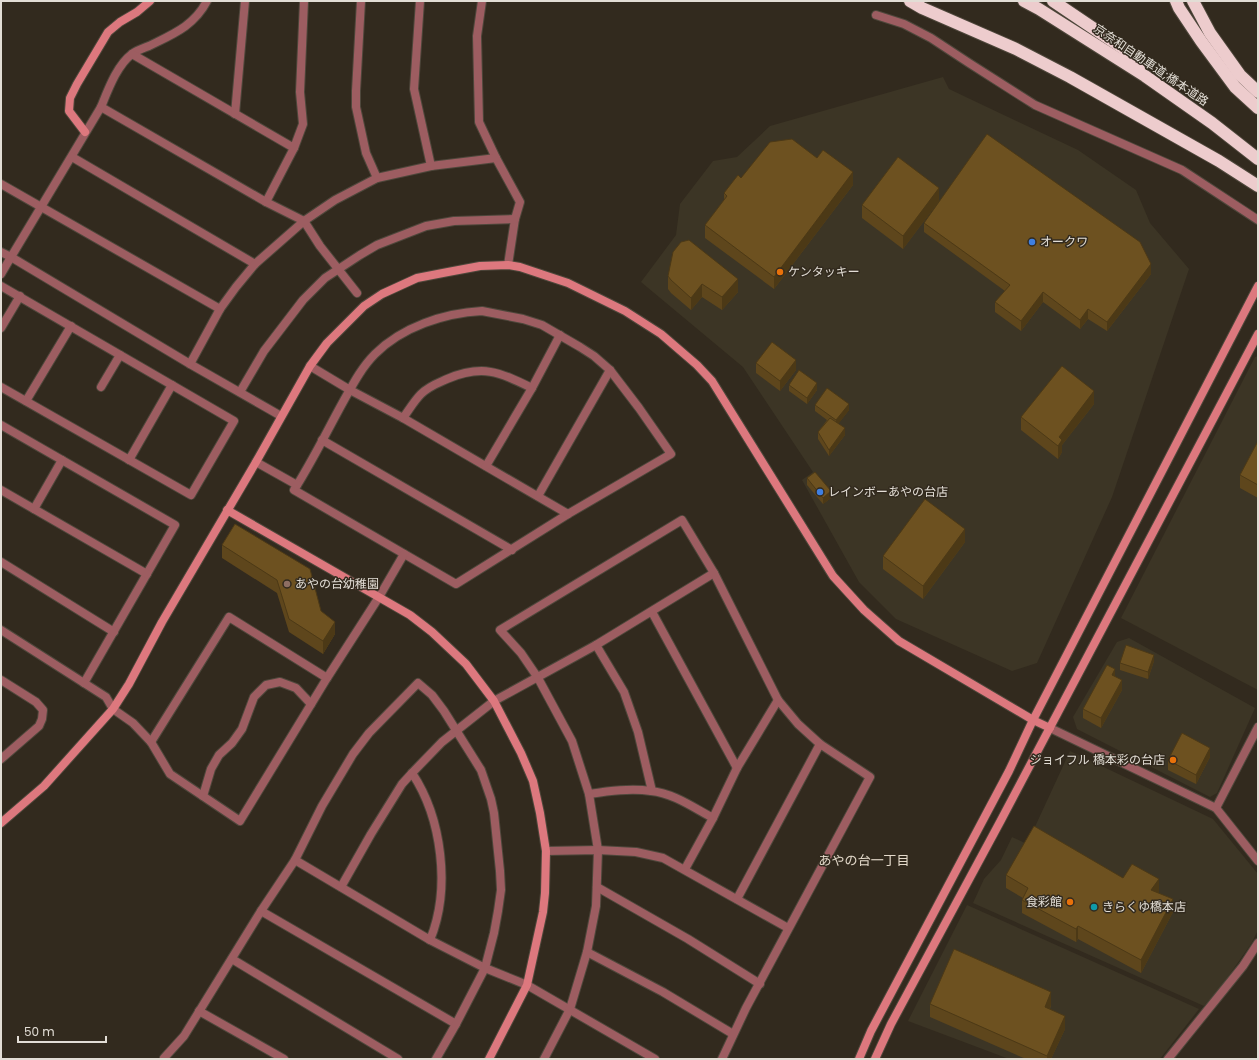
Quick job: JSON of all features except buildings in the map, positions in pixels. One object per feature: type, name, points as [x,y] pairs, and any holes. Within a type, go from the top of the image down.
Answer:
[{"type":"highway","points":[[910,1],[922,8],[1016,49],[1070,77],[1219,161],[1258,186]]},
{"type":"highway","name":"京奈和自動車道;橋本道路","points":[[1024,1],[1145,76],[1212,123],[1258,159]]},
{"type":"highway","points":[[1052,1],[1124,49],[1145,76]]},
{"type":"highway","points":[[1193,1],[1210,34],[1240,75],[1258,92]]},
{"type":"highway","points":[[1177,3],[1201,41],[1236,87],[1258,108]]},
{"type":"street","points":[[85,132],[69,111],[70,98],[108,32],[150,1]]},
{"type":"street","points":[[1,274],[101,107],[110,85],[120,68],[132,54],[184,29],[201,12],[207,1]]},
{"type":"street","points":[[235,114],[245,1]]},
{"type":"street","points":[[266,202],[294,148],[303,124],[300,92],[304,1]]},
{"type":"street","points":[[361,1],[356,107],[366,154],[377,178]]},
{"type":"street","points":[[420,1],[414,89],[431,166]]},
{"type":"street","points":[[482,1],[477,36],[479,122],[496,158],[520,202],[515,219],[508,265]]},
{"type":"street","points":[[876,15],[904,24],[931,38],[969,64],[1035,105],[1182,170],[1258,220]]},
{"type":"street","points":[[132,54],[294,148]]},
{"type":"street","points":[[101,107],[266,202],[304,221],[320,246],[357,293]]},
{"type":"street","points":[[72,157],[255,264]]},
{"type":"street","points":[[190,364],[220,309],[236,286],[255,264],[304,221],[335,200],[377,178],[431,166],[496,158]]},
{"type":"street","points":[[1,184],[220,309]]},
{"type":"street","points":[[240,392],[264,350],[303,300],[325,278],[360,255],[377,245],[426,226],[454,221],[515,219]]},
{"type":"street","points":[[1,252],[281,416]]},
{"type":"street","points":[[1,824],[44,786],[113,709],[129,684],[162,622],[256,462],[310,366],[332,338],[364,306],[382,294],[417,278],[480,266],[508,265],[536,272],[568,283],[625,311],[661,334],[697,365],[712,381],[833,576],[864,610],[899,641],[1033,720],[1216,808],[1258,862]]},
{"type":"street","points":[[1,286],[234,421],[190,495],[1,387]]},
{"type":"street","points":[[859,1059],[871,1031],[1008,771],[1258,286]]},
{"type":"street","points":[[1,328],[20,296]]},
{"type":"street","points":[[482,311],[523,319],[542,325],[560,335],[589,353],[610,370],[671,454],[568,514],[456,584],[294,490],[350,390],[374,354],[399,336],[421,325],[445,316],[465,312],[482,311]]},
{"type":"street","points":[[26,401],[71,326]]},
{"type":"street","points":[[486,466],[532,388],[560,335]]},
{"type":"street","points":[[875,1059],[891,1024],[1257,338]]},
{"type":"street","points":[[101,387],[120,355]]},
{"type":"street","points":[[310,366],[568,514]]},
{"type":"street","points":[[403,418],[421,394],[431,385],[475,370],[505,375],[532,388]]},
{"type":"street","points":[[538,496],[610,370]]},
{"type":"street","points":[[129,460],[172,385]]},
{"type":"street","points":[[1,425],[175,525],[84,683]]},
{"type":"street","points":[[322,440],[512,550]]},
{"type":"street","points":[[34,509],[62,460]]},
{"type":"street","points":[[256,462],[296,485]]},
{"type":"street","points":[[1,490],[147,574]]},
{"type":"street","points":[[228,510],[379,596],[410,615],[432,632],[466,664],[494,701],[521,753],[533,781],[546,851],[544,906],[527,985],[488,1059]]},
{"type":"street","points":[[544,1059],[570,1009],[587,952],[596,906],[598,850],[589,794],[572,741],[538,678],[521,653],[500,630],[682,520],[714,573],[778,700],[798,724],[820,744],[870,777],[788,928],[733,1034],[722,1059]]},
{"type":"street","points":[[1,630],[106,697],[113,709],[133,724],[151,742],[170,774],[240,821],[404,554]]},
{"type":"street","points":[[1,562],[114,632]]},
{"type":"street","points":[[342,887],[402,784],[438,746],[494,701],[596,645],[714,573]]},
{"type":"street","points":[[652,612],[737,768]]},
{"type":"street","points":[[151,742],[230,617],[327,678]]},
{"type":"street","points":[[596,645],[624,692],[638,732],[652,791]]},
{"type":"street","points":[[1,680],[36,702],[43,710],[42,719],[39,726],[1,759]]},
{"type":"street","points":[[203,796],[211,769],[219,755],[232,743],[242,729],[254,697],[266,685],[280,682],[296,688],[311,704]]},
{"type":"street","points":[[165,1059],[164,1058],[184,1036],[261,911],[295,860],[322,806],[353,754],[369,733],[418,683],[432,695],[457,730],[474,761],[481,770],[491,800],[497,833],[501,890],[494,933],[485,968],[436,1059]]},
{"type":"street","points":[[685,870],[713,818],[737,768],[778,700]]},
{"type":"street","points":[[1216,808],[1258,727]]},
{"type":"street","points":[[737,899],[820,744]]},
{"type":"street","points":[[412,773],[420,785],[431,813],[440,856],[442,887],[439,910],[430,940]]},
{"type":"street","points":[[589,794],[620,790],[652,791],[673,797],[713,818]]},
{"type":"street","points":[[546,851],[598,850],[636,852],[663,858],[788,928]]},
{"type":"street","points":[[295,860],[430,940],[485,968],[527,985],[655,1059]]},
{"type":"street","points":[[597,887],[688,939],[760,984]]},
{"type":"street","points":[[261,911],[456,1024]]},
{"type":"street","points":[[1168,1059],[1243,966],[1258,943]]},
{"type":"street","points":[[587,952],[663,992],[733,1034]]},
{"type":"street","points":[[232,960],[398,1059]]},
{"type":"street","points":[[199,1011],[284,1059]]},
{"type":"shaded area","points":[[943,77],[949,89],[1078,150],[1136,190],[1150,223],[1189,269],[1112,497],[1037,663],[1012,671],[896,619],[859,582],[802,480],[813,472],[743,367],[641,282],[676,235],[680,204],[713,161],[737,157],[770,126]]},
{"type":"shaded area","points":[[1258,356],[1258,690],[1121,618],[1255,357]]},
{"type":"shaded area","points":[[1129,638],[1255,708],[1217,793],[1210,797],[1077,729],[1073,717],[1117,642]]},
{"type":"shaded area","points":[[1070,751],[1213,819],[1258,874],[1258,930],[1251,944],[1218,991],[1204,1006],[973,903],[984,879],[1001,860],[1012,837],[1027,844]]},
{"type":"shaded area","points":[[967,905],[1199,1009],[1160,1059],[1009,1059],[908,1021]]},
{"type":"place","name":"オークワ","points":[[1032,242]]},
{"type":"place","name":"ケンタッキー","points":[[780,272]]},
{"type":"place","name":"レインボーあやの台店","points":[[820,492]]},
{"type":"place","name":"あやの台幼稚園","points":[[287,584]]},
{"type":"place","name":"ジョイフル 橋本彩の台店","points":[[1173,760]]},
{"type":"place","name":"食彩館","points":[[1070,902]]},
{"type":"place","name":"きらくゆ橋本店","points":[[1094,907]]},
{"type":"district","name":"あやの台一丁目","points":[[864,860]]}]
